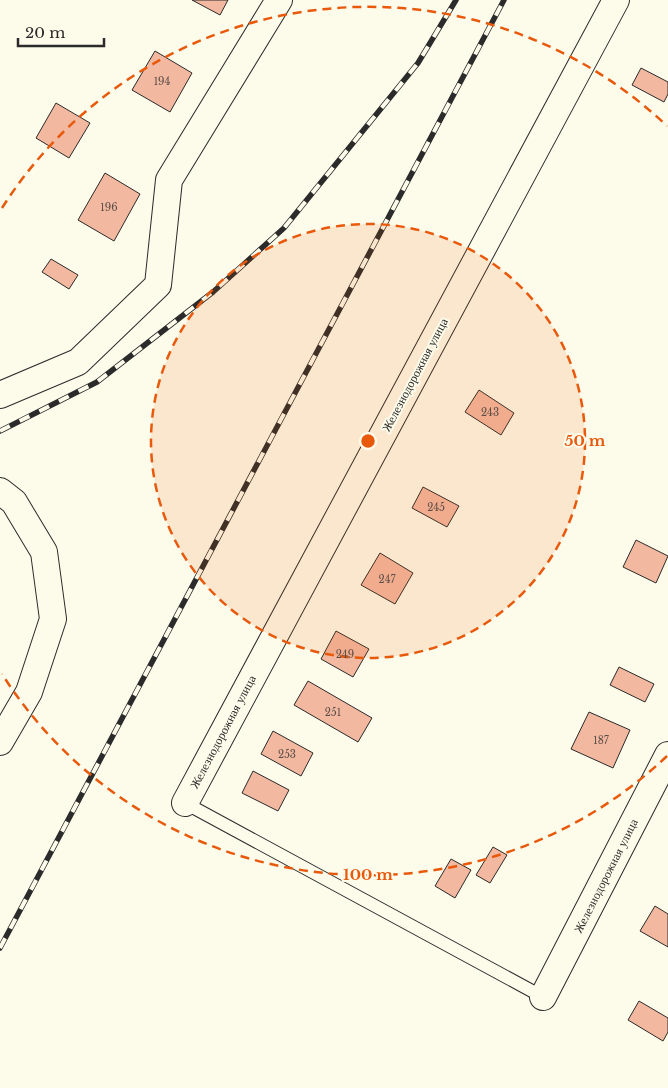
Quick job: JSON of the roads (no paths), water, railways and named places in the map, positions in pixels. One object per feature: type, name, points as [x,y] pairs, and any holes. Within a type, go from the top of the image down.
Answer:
[{"type":"street","points":[[0,395],[78,362],[158,285],[169,180],[279,0]]},
{"type":"street","name":"Железнодорожная улица","points":[[185,803],[616,0]]},
{"type":"street","points":[[0,491],[14,502],[44,552],[53,619],[29,692],[0,742]]},
{"type":"street","name":"Железнодорожная улица","points":[[543,997],[668,754]]},
{"type":"lane","points":[[185,803],[543,997]]},
{"type":"railway","points":[[0,431],[97,382],[213,292],[284,228],[418,63],[456,0]]},
{"type":"railway","points":[[0,948],[504,0]]}]
